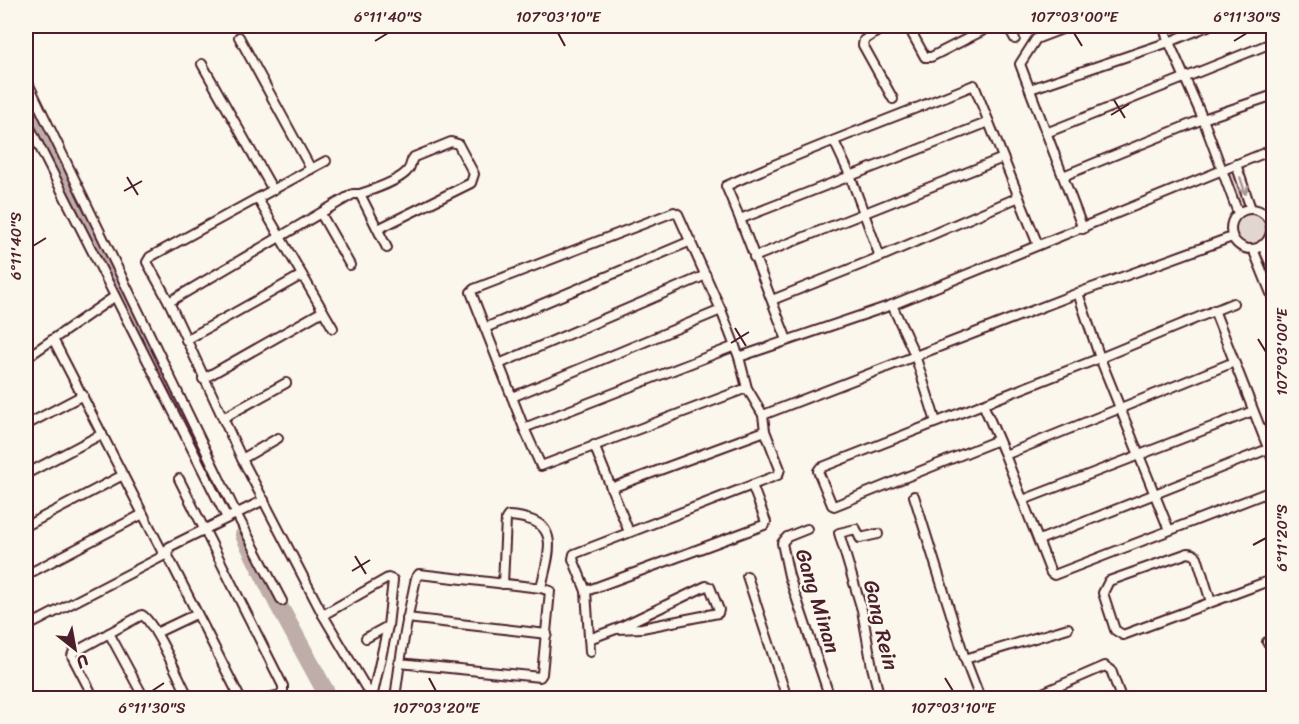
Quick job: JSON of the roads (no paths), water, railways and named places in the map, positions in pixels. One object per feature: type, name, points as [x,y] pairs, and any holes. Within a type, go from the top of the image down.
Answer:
[{"type":"street","points":[[886,26],[864,40],[863,45],[893,99]]},
{"type":"street","points":[[908,26],[925,57],[931,57],[992,26]]},
{"type":"street","points":[[1008,26],[1015,39]]},
{"type":"street","points":[[1070,26],[1036,39],[1020,64],[1083,229]]},
{"type":"street","points":[[1163,26],[1203,119],[1238,213]]},
{"type":"street","points":[[1030,88],[1169,42],[1208,26]]},
{"type":"street","points":[[239,37],[311,169]]},
{"type":"street","points":[[1046,133],[1274,42]]},
{"type":"street","points":[[202,64],[273,190]]},
{"type":"street","points":[[26,79],[236,513],[282,601]]},
{"type":"street","points":[[787,340],[726,186],[788,157],[974,85],[1038,245]]},
{"type":"street","points":[[1063,176],[1203,119],[1274,95]]},
{"type":"street","points":[[26,120],[227,518]]},
{"type":"street","points":[[740,219],[989,122]]},
{"type":"street","points":[[834,141],[850,176],[880,257]]},
{"type":"street","points":[[169,302],[353,194],[378,188],[404,174],[409,170],[414,157],[450,142],[458,144],[474,174],[471,183],[378,229]]},
{"type":"street","points":[[739,357],[892,305],[1083,229],[1274,149]]},
{"type":"street","points":[[754,257],[1003,158]]},
{"type":"street","points":[[326,161],[150,257],[147,262],[169,302],[242,459],[323,615],[372,698]]},
{"type":"street","points":[[1236,164],[1251,209]]},
{"type":"street","points":[[360,194],[387,248]]},
{"type":"street","points":[[772,300],[880,257],[1019,196]]},
{"type":"street","points":[[258,199],[333,328]]},
{"type":"street","points":[[1251,209],[1271,217],[1269,238],[1262,245],[1253,249],[1240,246],[1232,237],[1231,224],[1238,213],[1251,209]]},
{"type":"street","points":[[590,652],[586,591],[573,559],[574,554],[778,475],[780,469],[765,431],[763,415],[747,388],[739,357],[706,275],[678,214],[674,212],[471,292],[541,466],[747,388]]},
{"type":"street","points":[[321,214],[350,265]]},
{"type":"street","points":[[763,415],[1078,293],[1232,237]]},
{"type":"street","points":[[485,328],[691,241]]},
{"type":"street","points":[[1262,245],[1274,273]]},
{"type":"street","points":[[1253,249],[1274,301]]},
{"type":"street","points":[[186,340],[302,275]]},
{"type":"street","points":[[499,364],[706,275]]},
{"type":"street","points":[[1078,293],[1100,358],[1169,530]]},
{"type":"street","points":[[26,358],[114,297]]},
{"type":"street","points":[[998,440],[832,506],[818,471],[820,468],[1233,303]]},
{"type":"street","points":[[892,305],[915,355],[936,422]]},
{"type":"street","points":[[512,397],[721,310]]},
{"type":"street","points":[[1214,310],[1274,463]]},
{"type":"street","points":[[204,379],[323,311]]},
{"type":"street","points":[[53,339],[240,699]]},
{"type":"street","points":[[524,428],[735,346]]},
{"type":"street","points":[[1005,455],[1120,406],[1234,362]]},
{"type":"street","points":[[223,418],[286,383]]},
{"type":"street","points":[[26,425],[83,395]]},
{"type":"street","points":[[983,404],[1051,573],[1055,575],[1274,490]]},
{"type":"street","points":[[1023,500],[1253,411]]},
{"type":"street","points":[[611,488],[765,431]]},
{"type":"street","points":[[26,474],[102,434]]},
{"type":"street","points":[[242,459],[278,438]]},
{"type":"street","points":[[594,446],[629,532]]},
{"type":"street","points":[[1039,540],[1268,449]]},
{"type":"street","points":[[26,526],[123,475]]},
{"type":"street","points":[[179,479],[284,686],[280,695],[267,699]]},
{"type":"street","points":[[586,591],[764,525],[766,522],[752,485]]},
{"type":"street","points":[[914,496],[965,659],[980,699]]},
{"type":"street","points":[[26,627],[166,554],[170,548],[264,500]]},
{"type":"street","points":[[26,575],[143,514]]},
{"type":"street","points":[[503,584],[506,519],[508,516],[514,516],[539,522],[546,528],[549,536],[541,588]]},
{"type":"street","name":"Gang Minan","points":[[807,529],[787,537],[782,543],[789,576],[831,699]]},
{"type":"street","name":"Gang Rein","points":[[878,534],[860,538],[856,529],[838,533],[862,610],[880,699]]},
{"type":"street","points":[[1211,602],[1197,557],[1188,553],[1109,581],[1103,594],[1115,630],[1124,635],[1274,579]]},
{"type":"street","points":[[394,699],[399,663],[407,618],[416,578],[419,574],[549,589],[542,674],[537,678],[399,663]]},
{"type":"street","points":[[747,576],[787,699]]},
{"type":"street","points":[[323,615],[390,578],[393,580],[388,626],[372,698]]},
{"type":"street","points":[[589,639],[616,629],[706,586],[710,587],[719,610],[718,613],[642,628],[616,629]]},
{"type":"street","points":[[156,633],[196,614]]},
{"type":"street","points":[[94,699],[72,655],[142,615],[147,617],[156,633],[189,699]]},
{"type":"street","points":[[407,618],[547,634]]},
{"type":"street","points":[[366,638],[388,626]]},
{"type":"street","points":[[965,659],[1068,628]]},
{"type":"street","points":[[109,633],[144,699]]},
{"type":"street","points":[[1031,699],[1105,666],[1111,670],[1121,699]]},
{"type":"waterway","points":[[26,98],[213,472]]},
{"type":"waterway","points":[[244,535],[329,698]]}]
